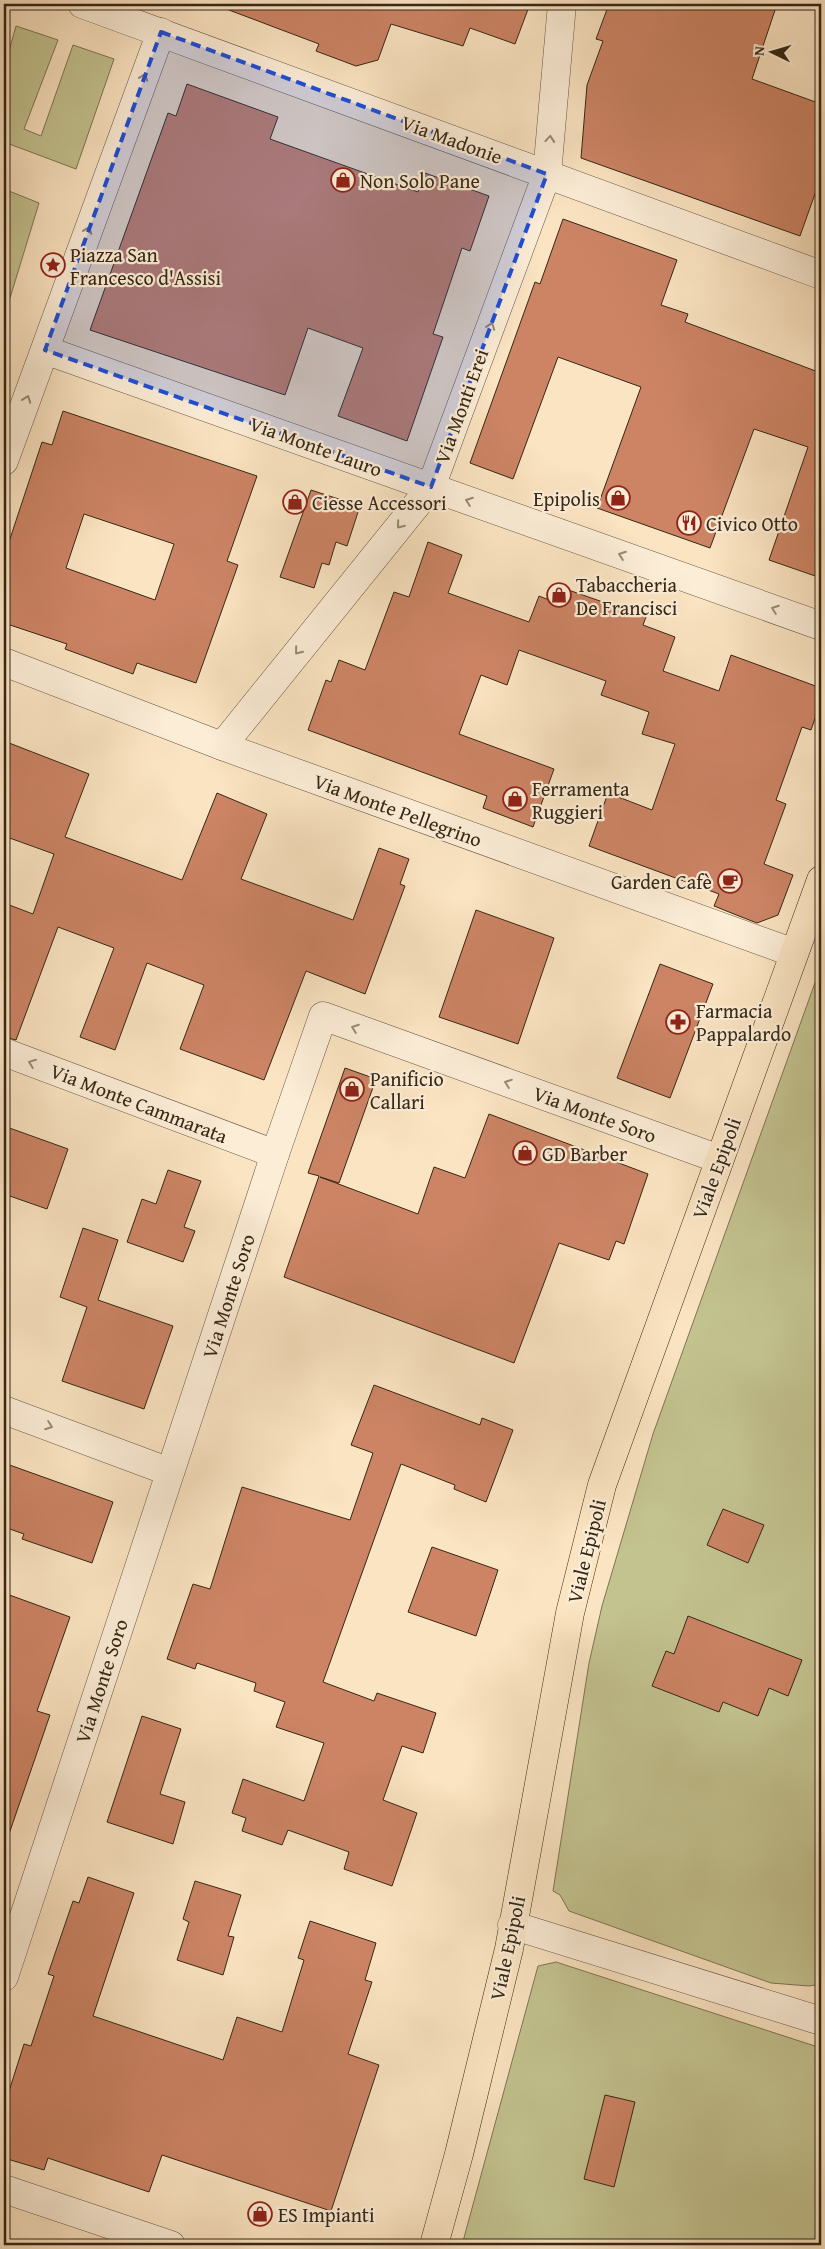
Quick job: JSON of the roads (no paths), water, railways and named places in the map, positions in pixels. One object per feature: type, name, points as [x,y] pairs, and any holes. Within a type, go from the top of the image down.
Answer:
[{"type":"main road","name":"Viale Epipoli","points":[[434,2245],[459,2154],[512,1925],[570,1613],[602,1485],[821,880]]},
{"type":"street","name":"Via Madonie","points":[[82,4],[821,275]]},
{"type":"street","name":"Via Monti Erei","points":[[222,746],[431,487],[548,174],[562,4]]},
{"type":"street","points":[[4,461],[55,353],[160,32]]},
{"type":"street","name":"Via Monte Lauro","points":[[55,353],[821,626]]},
{"type":"street","name":"Via Monte Pellegrino","points":[[4,662],[222,746],[794,953]]},
{"type":"street","name":"Via Monte Soro","points":[[4,1977],[275,1154],[323,1016],[719,1159]]},
{"type":"street","name":"Via Monte Cammarata","points":[[4,1052],[275,1154]]},
{"type":"street","points":[[4,1410],[170,1472]]},
{"type":"street","points":[[512,1925],[821,2021]]},
{"type":"street","points":[[4,2190],[171,2245]]},
{"type":"place","name":"Non Solo Pane","points":[[343,180]]},
{"type":"place","name":"Piazza San Francesco d'Assisi","points":[[53,265]]},
{"type":"place","name":"Epipolis","points":[[618,498]]},
{"type":"place","name":"Ciesse Accessori","points":[[295,502]]},
{"type":"place","name":"Civico Otto","points":[[689,523]]},
{"type":"place","name":"Tabaccheria De Francisci","points":[[559,595]]},
{"type":"place","name":"Ferramenta Ruggieri","points":[[515,799]]},
{"type":"place","name":"Garden Cafè","points":[[730,881]]},
{"type":"place","name":"Farmacia Pappalardo","points":[[678,1022]]},
{"type":"place","name":"Panificio Callari","points":[[352,1089]]},
{"type":"place","name":"GD Barber","points":[[525,1153]]},
{"type":"place","name":"ES Impianti","points":[[260,2214]]}]
